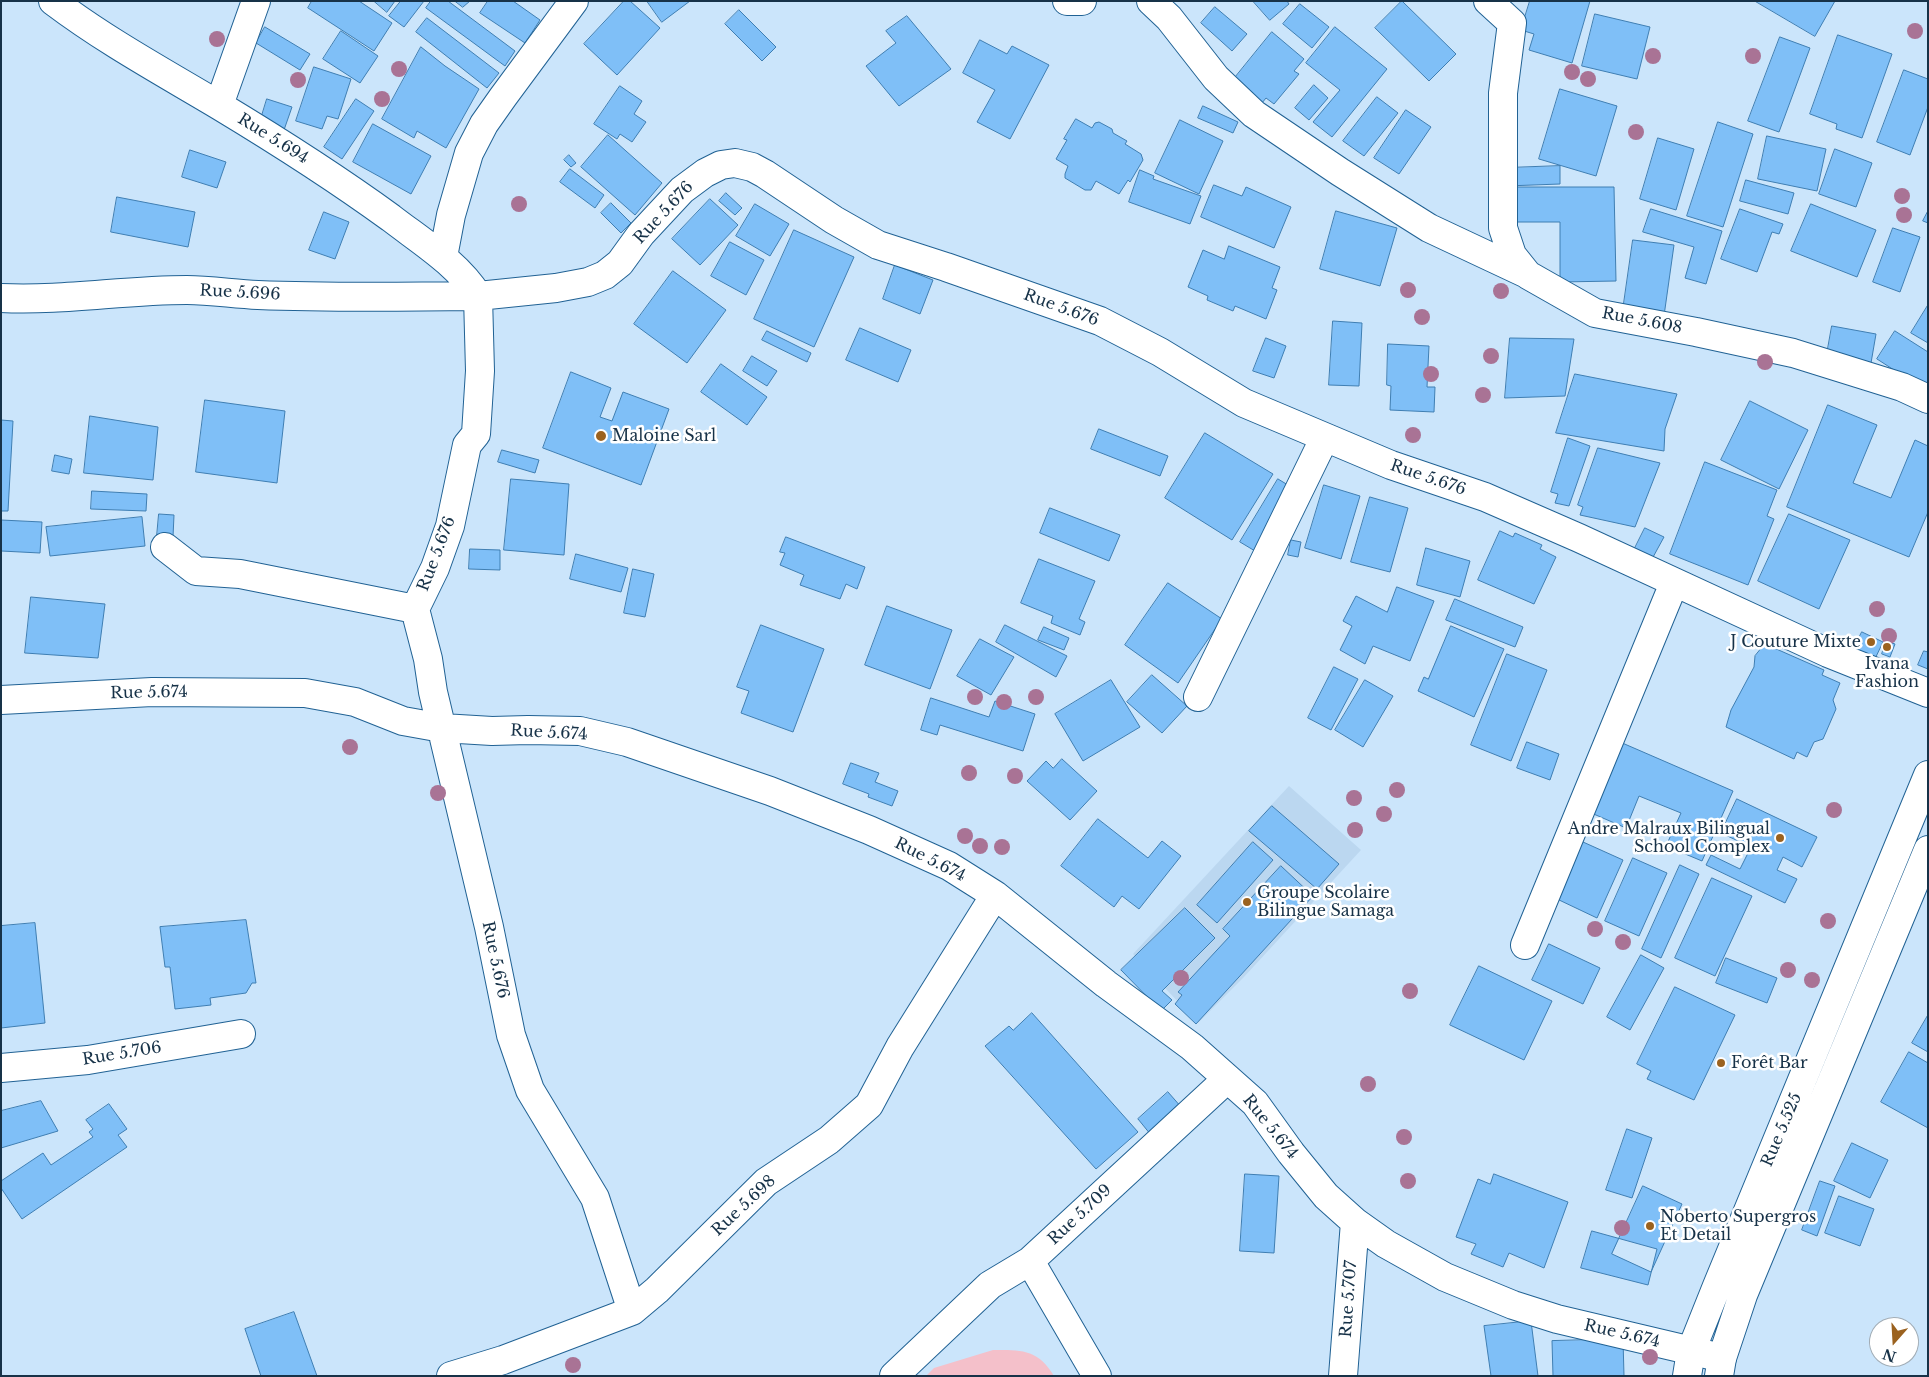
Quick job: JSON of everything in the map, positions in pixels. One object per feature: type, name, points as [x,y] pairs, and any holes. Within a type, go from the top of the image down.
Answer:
[{"type":"street","name":"Rue 5.694","points":[[53,1],[137,59],[219,105],[342,183],[443,257],[468,281],[478,296]]},
{"type":"street","points":[[219,105],[256,1]]},
{"type":"street","points":[[443,257],[450,215],[469,152],[484,124],[574,1]]},
{"type":"street","points":[[1067,1],[1082,1]]},
{"type":"street","points":[[1151,1],[1170,18],[1216,78],[1254,114],[1340,172],[1429,228],[1528,275]]},
{"type":"street","name":"Rue 5.608","points":[[1488,1],[1514,12],[1503,93],[1502,228],[1512,255],[1528,275],[1595,313],[1792,353],[1902,388],[1928,399]]},
{"type":"street","name":"Rue 5.676","points":[[632,1311],[595,1198],[530,1090],[511,1035],[489,927],[433,692],[428,659],[414,610],[435,568],[450,526],[467,445],[476,434],[480,371],[478,296],[556,288],[588,282],[605,274],[620,263],[641,234],[682,190],[705,173],[721,165],[735,163],[752,167],[834,220],[878,245],[1100,321],[1160,352],[1244,403],[1324,439],[1391,465],[1486,497],[1828,653],[1928,693]]},
{"type":"street","name":"Rue 5.696","points":[[1,298],[65,298],[120,292],[186,290],[257,295],[400,298],[478,296]]},
{"type":"street","points":[[1198,697],[1324,439]]},
{"type":"street","points":[[166,548],[196,572],[240,574],[414,610]]},
{"type":"street","points":[[1525,945],[1674,583]]},
{"type":"street","name":"Rue 5.674","points":[[1,700],[152,692],[305,693],[355,702],[403,721],[442,728],[492,731],[580,732],[627,742],[770,791],[869,830],[949,866],[995,895],[1106,984],[1192,1047],[1255,1103],[1291,1154],[1326,1196],[1355,1222],[1386,1244],[1445,1277],[1512,1305],[1557,1319],[1635,1336],[1689,1364],[1721,1367]]},
{"type":"street","name":"Rue 5.525","points":[[1689,1364],[1928,775]]},
{"type":"street","name":"Rue 5.525","points":[[1721,1367],[1743,1295],[1928,850]]},
{"type":"street","name":"Rue 5.698","points":[[451,1376],[503,1360],[632,1311],[657,1290],[766,1182],[829,1140],[869,1105],[900,1047],[995,895]]},
{"type":"street","name":"Rue 5.706","points":[[1,1068],[88,1060],[241,1034]]},
{"type":"street","name":"Rue 5.709","points":[[894,1376],[990,1285],[1030,1261],[1227,1079]]},
{"type":"street","name":"Rue 5.707","points":[[1343,1376],[1355,1222]]},
{"type":"street","points":[[1030,1261],[1097,1376]]},
{"type":"shaded area","name":"Groupe Scolaire Bilingue Samaga","points":[[1289,786],[1361,850],[1243,978],[1198,1023],[1133,954]]},
{"type":"shaded area","points":[[993,1350],[1012,1350],[1028,1353],[1042,1361],[1054,1376],[926,1376],[934,1368]]},
{"type":"building","points":[[312,1],[359,1],[392,23],[374,51],[308,8]]},
{"type":"building","points":[[374,1],[395,1],[387,12]]},
{"type":"building","points":[[401,1],[424,1],[404,27],[389,16]]},
{"type":"building","points":[[431,1],[448,1],[515,51],[505,66],[426,8]]},
{"type":"building","points":[[455,1],[470,1],[463,7]]},
{"type":"building","points":[[488,1],[513,1],[540,20],[525,43],[480,13]]},
{"type":"building","points":[[624,1],[630,1],[660,28],[617,75],[584,44]]},
{"type":"building","points":[[647,1],[690,1],[662,22]]},
{"type":"building","points":[[1253,1],[1287,1],[1289,4],[1270,20]]},
{"type":"building","points":[[1402,1],[1456,54],[1429,81],[1375,28]]},
{"type":"building","points":[[1530,1],[1590,1],[1572,63],[1529,50],[1534,34],[1521,30]]},
{"type":"building","points":[[1755,1],[1835,1],[1815,36]]},
{"type":"building","points":[[1300,4],[1329,27],[1312,48],[1283,24]]},
{"type":"building","points":[[1215,7],[1247,34],[1232,51],[1201,23]]},
{"type":"building","points":[[739,10],[776,47],[762,61],[725,24]]},
{"type":"building","points":[[1595,14],[1650,27],[1637,79],[1582,66]]},
{"type":"building","points":[[907,16],[951,69],[899,106],[866,66],[896,43],[886,31]]},
{"type":"building","points":[[427,18],[499,73],[487,88],[416,32]]},
{"type":"building","points":[[265,27],[310,54],[300,70],[256,43]]},
{"type":"building","points":[[1335,27],[1387,69],[1332,137],[1313,122],[1340,90],[1306,63]]},
{"type":"building","points":[[341,31],[378,56],[360,83],[323,59]]},
{"type":"building","points":[[1272,32],[1304,59],[1294,71],[1299,74],[1274,104],[1266,98],[1258,108],[1229,85]]},
{"type":"building","points":[[1838,35],[1892,54],[1862,138],[1836,129],[1837,124],[1810,114]]},
{"type":"building","points":[[1780,37],[1810,48],[1779,132],[1748,121]]},
{"type":"building","points":[[980,40],[1007,54],[1012,46],[1049,65],[1010,139],[977,122],[995,90],[963,73]]},
{"type":"building","points":[[421,47],[479,89],[446,148],[417,131],[414,138],[382,119]]},
{"type":"building","points":[[314,67],[351,79],[338,119],[327,116],[322,129],[296,121]]},
{"type":"building","points":[[1904,70],[1928,79],[1928,107],[1910,155],[1877,142]]},
{"type":"building","points":[[1314,85],[1328,98],[1309,120],[1295,108]]},
{"type":"building","points":[[620,86],[642,101],[634,114],[646,122],[632,142],[620,134],[617,139],[594,124]]},
{"type":"building","points":[[1560,89],[1617,106],[1596,176],[1539,159]]},
{"type":"building","points":[[1377,97],[1398,113],[1364,156],[1343,141]]},
{"type":"building","points":[[267,99],[292,107],[284,130],[260,122]]},
{"type":"building","points":[[356,99],[374,111],[342,159],[324,147]]},
{"type":"building","points":[[1203,106],[1238,122],[1233,133],[1198,118]]},
{"type":"building","points":[[1406,110],[1431,127],[1399,174],[1374,158]]},
{"type":"building","points":[[1076,119],[1092,128],[1095,123],[1099,122],[1112,129],[1113,133],[1127,141],[1125,144],[1141,154],[1143,160],[1130,182],[1128,180],[1119,194],[1096,181],[1091,190],[1085,190],[1065,178],[1068,166],[1056,159],[1067,140],[1064,139]]},
{"type":"building","points":[[1180,120],[1223,141],[1199,194],[1155,173]]},
{"type":"building","points":[[1718,122],[1753,134],[1723,227],[1687,216]]},
{"type":"building","points":[[373,124],[431,156],[411,194],[353,162]]},
{"type":"building","points":[[608,135],[662,183],[635,215],[581,167]]},
{"type":"building","points":[[1767,136],[1826,149],[1817,191],[1758,179]]},
{"type":"building","points":[[1658,138],[1694,149],[1676,210],[1640,199]]},
{"type":"building","points":[[1835,149],[1872,163],[1856,207],[1819,194]]},
{"type":"building","points":[[190,150],[226,162],[217,188],[182,177]]},
{"type":"building","points":[[569,155],[576,163],[571,167],[564,160]]},
{"type":"building","points":[[1560,166],[1560,184],[1506,186],[1506,168]]},
{"type":"building","points":[[570,169],[604,195],[595,208],[560,182]]},
{"type":"building","points":[[1140,170],[1154,176],[1153,179],[1201,196],[1190,224],[1129,202]]},
{"type":"building","points":[[1746,180],[1794,193],[1788,214],[1740,201]]},
{"type":"building","points":[[1214,185],[1242,196],[1246,187],[1291,207],[1274,248],[1201,217]]},
{"type":"building","points":[[1505,187],[1614,187],[1616,281],[1560,282],[1560,222],[1505,222]]},
{"type":"building","points":[[726,193],[742,208],[735,215],[719,201]]},
{"type":"building","points":[[117,197],[195,212],[188,247],[111,232]]},
{"type":"building","points":[[710,199],[738,225],[700,265],[672,239]]},
{"type":"building","points":[[611,203],[631,223],[621,233],[601,213]]},
{"type":"building","points":[[755,204],[789,224],[770,256],[736,236]]},
{"type":"building","points":[[1811,204],[1876,230],[1857,277],[1791,251]]},
{"type":"building","points":[[1651,209],[1722,231],[1706,284],[1685,278],[1694,247],[1643,232]]},
{"type":"building","points":[[1740,209],[1783,224],[1779,234],[1772,232],[1757,272],[1721,259]]},
{"type":"building","points":[[1336,211],[1397,228],[1380,286],[1320,269]]},
{"type":"building","points":[[1928,211],[1928,223],[1923,221]]},
{"type":"building","points":[[324,212],[349,222],[335,259],[309,250]]},
{"type":"building","points":[[1893,228],[1920,237],[1900,292],[1873,282]]},
{"type":"building","points":[[794,230],[854,257],[814,347],[754,319]]},
{"type":"building","points":[[1633,240],[1674,245],[1663,323],[1622,317]]},
{"type":"building","points":[[730,242],[764,260],[746,295],[711,276]]},
{"type":"building","points":[[1229,246],[1280,267],[1272,288],[1277,290],[1266,319],[1235,306],[1233,311],[1207,300],[1208,296],[1188,287],[1203,250],[1224,259]]},
{"type":"building","points":[[895,265],[933,280],[920,314],[883,299]]},
{"type":"building","points":[[673,271],[726,310],[687,363],[634,324]]},
{"type":"building","points":[[1928,305],[1928,343],[1911,333]]},
{"type":"building","points":[[1333,321],[1362,323],[1359,386],[1329,385]]},
{"type":"building","points":[[1832,326],[1876,334],[1871,363],[1827,354]]},
{"type":"building","points":[[860,328],[911,350],[898,382],[846,360]]},
{"type":"building","points":[[767,331],[811,353],[807,362],[762,340]]},
{"type":"building","points":[[1895,331],[1928,352],[1928,392],[1877,359]]},
{"type":"building","points":[[1266,338],[1286,346],[1274,378],[1253,371]]},
{"type":"building","points":[[1510,338],[1574,339],[1565,396],[1505,398]]},
{"type":"building","points":[[1388,344],[1429,346],[1427,387],[1435,387],[1434,412],[1390,410],[1391,386],[1387,385]]},
{"type":"building","points":[[752,356],[777,371],[767,386],[743,371]]},
{"type":"building","points":[[721,364],[767,397],[747,425],[701,392]]},
{"type":"building","points":[[571,372],[611,388],[600,417],[612,421],[623,392],[669,409],[641,485],[543,448]]},
{"type":"building","points":[[1575,374],[1677,394],[1665,429],[1664,451],[1556,433]]},
{"type":"building","points":[[205,400],[285,411],[277,483],[196,472]]},
{"type":"building","points":[[1750,401],[1808,430],[1779,489],[1721,460]]},
{"type":"building","points":[[1828,405],[1877,425],[1853,483],[1891,498],[1915,440],[1928,446],[1928,512],[1909,557],[1787,507]]},
{"type":"building","points":[[90,416],[158,427],[153,480],[84,473]]},
{"type":"building","points":[[1,420],[13,421],[8,511],[1,511]]},
{"type":"building","points":[[1099,429],[1168,456],[1160,476],[1091,449]]},
{"type":"building","points":[[1205,433],[1273,474],[1232,540],[1165,498]]},
{"type":"building","points":[[1568,438],[1590,446],[1569,506],[1555,503],[1558,494],[1551,492]]},
{"type":"building","points":[[1598,448],[1660,463],[1635,527],[1580,515],[1583,507],[1578,505]]},
{"type":"building","points":[[502,450],[539,460],[535,473],[498,462]]},
{"type":"building","points":[[55,455],[72,459],[69,474],[52,471]]},
{"type":"building","points":[[1705,462],[1777,490],[1767,516],[1774,519],[1748,585],[1670,554]]},
{"type":"building","points":[[511,479],[569,484],[564,555],[504,550]]},
{"type":"building","points":[[1278,479],[1293,488],[1255,551],[1240,542]]},
{"type":"building","points":[[1324,485],[1360,496],[1341,559],[1305,548]]},
{"type":"building","points":[[92,491],[147,494],[146,511],[91,509]]},
{"type":"building","points":[[1370,497],[1408,508],[1390,572],[1351,562]]},
{"type":"building","points":[[1050,508],[1120,535],[1109,561],[1040,533]]},
{"type":"building","points":[[159,514],[174,515],[173,537],[157,536]]},
{"type":"building","points":[[1789,514],[1850,540],[1819,609],[1758,581]]},
{"type":"building","points":[[142,517],[145,546],[50,556],[46,527]]},
{"type":"building","points":[[1,520],[42,522],[40,553],[1,551]]},
{"type":"building","points":[[1645,528],[1664,537],[1652,559],[1634,550]]},
{"type":"building","points":[[1500,531],[1513,537],[1515,533],[1542,545],[1540,549],[1556,557],[1534,604],[1478,580]]},
{"type":"building","points":[[786,537],[865,567],[857,589],[846,584],[840,599],[800,585],[804,575],[780,565],[785,553],[780,552]]},
{"type":"building","points":[[1291,540],[1301,542],[1298,557],[1288,555]]},
{"type":"building","points":[[1426,548],[1470,561],[1460,597],[1417,585]]},
{"type":"building","points":[[470,549],[500,550],[500,570],[469,569]]},
{"type":"building","points":[[576,554],[628,568],[621,592],[570,579]]},
{"type":"building","points":[[1039,559],[1095,581],[1079,619],[1085,622],[1080,635],[1051,623],[1053,616],[1021,603]]},
{"type":"building","points":[[633,569],[654,574],[645,617],[624,613]]},
{"type":"building","points":[[1168,583],[1222,619],[1178,683],[1125,645]]},
{"type":"building","points":[[1397,587],[1434,601],[1410,661],[1373,646],[1365,664],[1340,650],[1352,626],[1343,621],[1356,596],[1387,612]]},
{"type":"building","points":[[31,597],[105,604],[98,658],[25,653]]},
{"type":"building","points":[[1455,599],[1523,627],[1515,647],[1446,620]]},
{"type":"building","points":[[887,606],[952,630],[930,689],[865,665]]},
{"type":"building","points":[[761,625],[824,649],[793,732],[741,713],[749,691],[737,687]]},
{"type":"building","points":[[1005,625],[1067,656],[1056,677],[996,642]]},
{"type":"building","points":[[1451,626],[1504,649],[1474,717],[1418,691],[1424,677],[1428,679]]},
{"type":"building","points":[[1044,627],[1069,638],[1064,650],[1038,640]]},
{"type":"building","points":[[1862,632],[1883,642],[1873,663],[1852,652]]},
{"type":"building","points":[[980,639],[1014,657],[991,695],[957,676]]},
{"type":"building","points":[[1886,641],[1895,644],[1890,657],[1882,654]]},
{"type":"building","points":[[1765,644],[1824,670],[1822,675],[1840,683],[1833,700],[1836,709],[1823,739],[1814,742],[1807,757],[1797,752],[1794,759],[1726,727],[1731,710],[1754,667],[1755,656]]},
{"type":"building","points":[[1924,651],[1928,652],[1928,669],[1918,665]]},
{"type":"building","points":[[1507,654],[1547,670],[1511,761],[1471,745]]},
{"type":"building","points":[[1334,667],[1358,679],[1331,730],[1308,718]]},
{"type":"building","points":[[1152,675],[1187,706],[1162,733],[1127,702]]},
{"type":"building","points":[[1111,680],[1140,727],[1083,761],[1055,714]]},
{"type":"building","points":[[1365,680],[1393,696],[1363,747],[1335,730]]},
{"type":"building","points":[[931,698],[989,717],[995,701],[1035,714],[1023,751],[940,725],[937,735],[921,730]]},
{"type":"building","points":[[1527,742],[1559,754],[1550,780],[1517,768]]},
{"type":"building","points":[[1620,742],[1733,791],[1702,861],[1666,846],[1681,813],[1639,796],[1626,828],[1589,812]]},
{"type":"building","points":[[1062,759],[1097,791],[1070,820],[1027,781],[1046,761],[1053,768]]},
{"type":"building","points":[[851,763],[879,773],[875,782],[898,791],[892,806],[868,797],[869,794],[843,784]]},
{"type":"building","points":[[1737,799],[1817,837],[1802,867],[1783,857],[1777,870],[1797,879],[1785,903],[1706,865],[1711,855],[1740,869],[1751,847],[1721,833]]},
{"type":"building","points":[[1272,806],[1339,864],[1317,889],[1249,831]]},
{"type":"building","points":[[1098,819],[1148,858],[1162,841],[1181,856],[1139,909],[1122,896],[1114,907],[1061,866]]},
{"type":"building","points":[[1253,842],[1273,860],[1217,923],[1197,905]]},
{"type":"building","points":[[1583,842],[1623,860],[1597,918],[1557,899]]},
{"type":"building","points":[[1633,858],[1667,873],[1639,936],[1605,921]]},
{"type":"building","points":[[1680,865],[1699,874],[1661,958],[1642,949]]},
{"type":"building","points":[[1281,866],[1313,896],[1196,1024],[1175,1004],[1182,995],[1178,992],[1230,936],[1223,929]]},
{"type":"building","points":[[1712,878],[1752,896],[1715,976],[1675,958]]},
{"type":"building","points":[[1185,908],[1215,938],[1162,991],[1172,1000],[1161,1011],[1121,970]]},
{"type":"building","points":[[246,920],[256,983],[252,983],[246,993],[210,998],[211,1005],[175,1009],[170,967],[165,967],[160,927]]},
{"type":"building","points":[[35,923],[45,1023],[1,1028],[1,926]]},
{"type":"building","points":[[1549,944],[1600,968],[1583,1004],[1532,980]]},
{"type":"building","points":[[1641,955],[1664,968],[1630,1030],[1607,1017]]},
{"type":"building","points":[[1726,958],[1777,978],[1767,1003],[1716,983]]},
{"type":"building","points":[[1479,966],[1552,1001],[1524,1060],[1450,1025]]},
{"type":"building","points":[[1675,987],[1735,1015],[1694,1100],[1647,1079],[1651,1071],[1637,1064]]},
{"type":"building","points":[[1032,1013],[1138,1132],[1096,1169],[985,1046],[1009,1026],[1013,1030]]},
{"type":"building","points":[[1928,1015],[1928,1052],[1912,1043]]},
{"type":"building","points":[[1909,1052],[1928,1063],[1928,1128],[1881,1102]]},
{"type":"building","points":[[1168,1092],[1182,1108],[1151,1135],[1138,1119]]},
{"type":"building","points":[[41,1101],[58,1131],[1,1148],[1,1111]]},
{"type":"building","points":[[109,1104],[127,1129],[118,1135],[127,1147],[22,1219],[1,1188],[1,1181],[43,1153],[51,1165],[93,1137],[89,1132],[93,1129],[86,1120]]},
{"type":"building","points":[[1627,1129],[1652,1138],[1632,1198],[1606,1190]]},
{"type":"building","points":[[1852,1143],[1888,1160],[1870,1198],[1834,1181]]},
{"type":"building","points":[[1245,1174],[1279,1176],[1274,1253],[1240,1251]]},
{"type":"building","points":[[1494,1174],[1568,1202],[1544,1268],[1509,1253],[1503,1267],[1471,1254],[1476,1244],[1456,1237],[1478,1179],[1490,1184]]},
{"type":"building","points":[[1820,1181],[1835,1186],[1817,1236],[1802,1230]]},
{"type":"building","points":[[1643,1186],[1682,1204],[1651,1272],[1612,1254]]},
{"type":"building","points":[[1839,1196],[1874,1209],[1860,1246],[1825,1233]]},
{"type":"building","points":[[1592,1231],[1657,1249],[1648,1285],[1581,1268]]},
{"type":"building","points":[[294,1312],[317,1376],[261,1376],[245,1329]]},
{"type":"building","points":[[1531,1321],[1538,1376],[1491,1376],[1484,1326]]},
{"type":"building","points":[[1623,1339],[1624,1376],[1553,1376],[1552,1341]]},
{"type":"place","name":"Maloine Sarl","points":[[601,436]]},
{"type":"place","name":"J Couture Mixte","points":[[1871,642]]},
{"type":"place","name":"Ivana Fashion","points":[[1887,647]]},
{"type":"place","name":"Andre Malraux Bilingual School Complex","points":[[1780,838]]},
{"type":"place","name":"Groupe Scolaire Bilingue Samaga","points":[[1247,902]]},
{"type":"place","name":"Forêt Bar","points":[[1721,1063]]},
{"type":"place","name":"Noberto Supergros Et Detail","points":[[1650,1226]]}]
